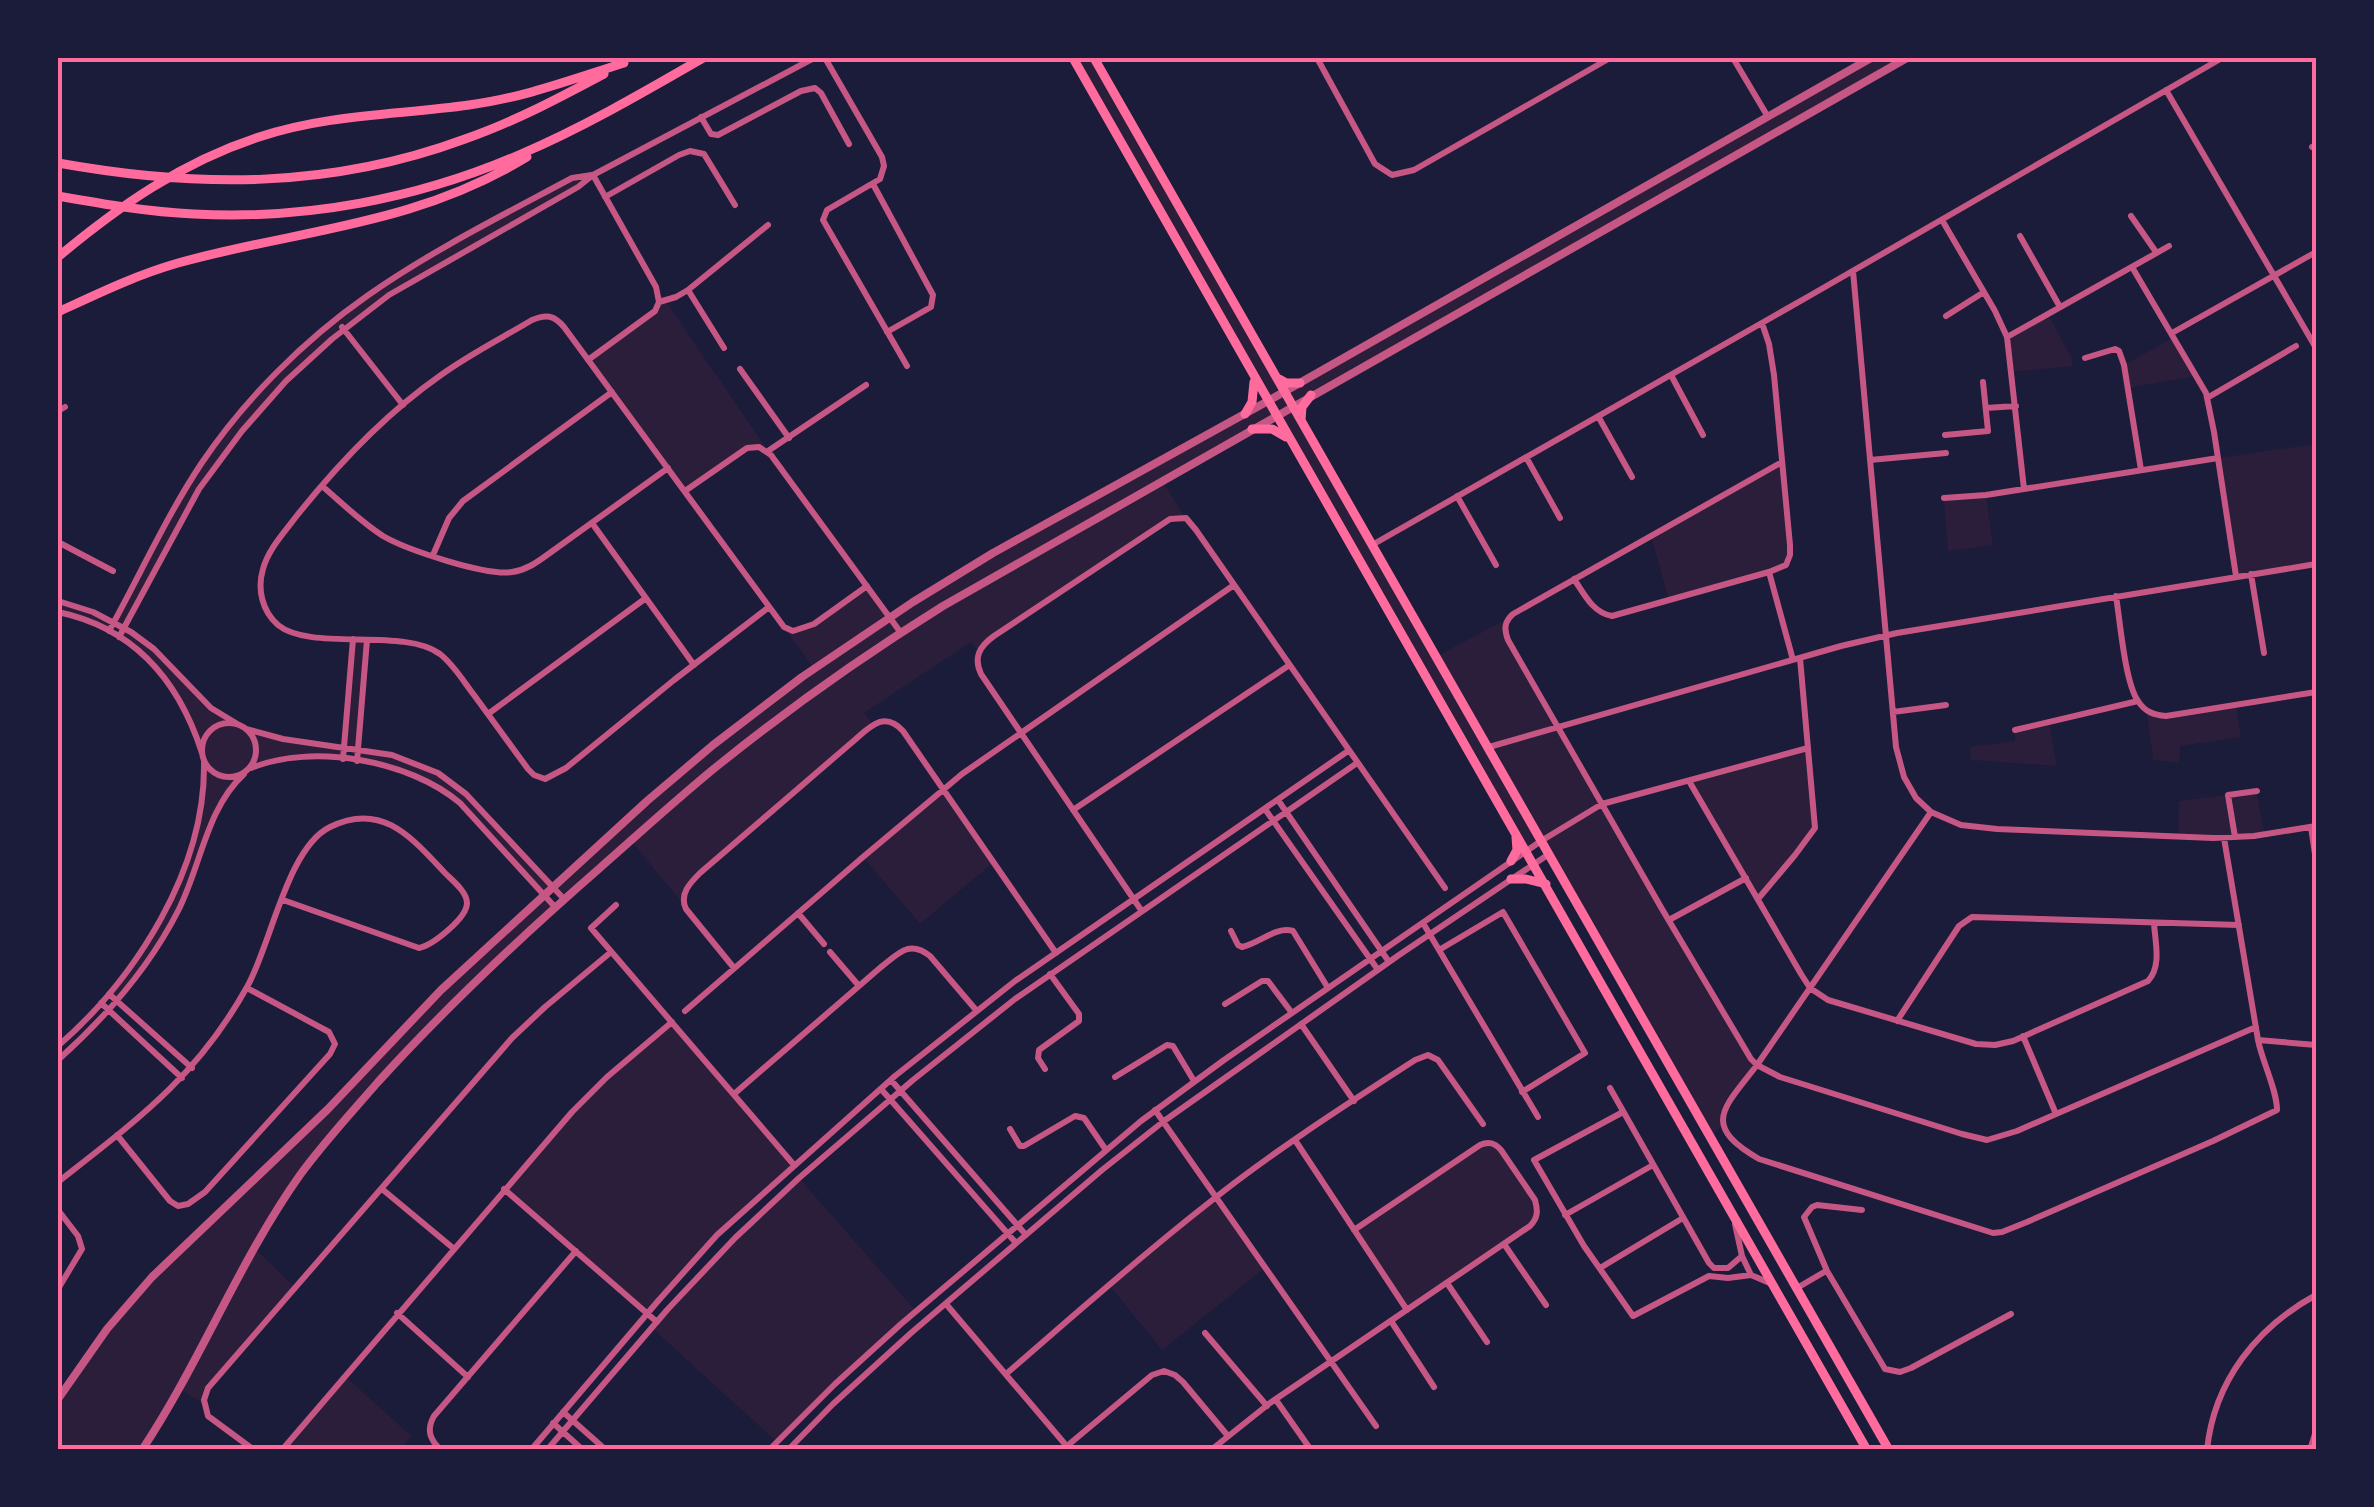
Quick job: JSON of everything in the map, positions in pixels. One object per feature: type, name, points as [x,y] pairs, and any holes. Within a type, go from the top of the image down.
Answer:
[{"type":"main road","points":[[58,312],[177,264],[330,231],[431,204],[498,174],[703,58]]},
{"type":"main road","points":[[1073,58],[1868,1450]]},
{"type":"main road","points":[[1094,58],[1889,1450]]},
{"type":"main road","points":[[58,163],[128,175],[210,181],[270,180],[348,171],[469,138],[538,108],[628,60]]},
{"type":"main road","points":[[58,257],[142,192],[242,143],[336,118],[497,101],[628,60]]},
{"type":"main road","points":[[58,196],[139,210],[193,214],[254,215],[312,210],[378,200],[447,181],[568,133]]},
{"type":"main road","points":[[1244,414],[1254,395],[1253,374]]},
{"type":"main road","points":[[1275,376],[1286,383],[1300,382]]},
{"type":"main road","points":[[1301,422],[1302,407],[1311,395]]},
{"type":"main road","points":[[1252,429],[1272,429],[1290,439]]},
{"type":"main road","points":[[1512,862],[1517,850],[1515,830]]},
{"type":"main road","points":[[1511,879],[1546,884]]},
{"type":"street","points":[[119,637],[199,489],[286,381],[344,329],[402,286],[593,175],[814,58]]},
{"type":"street","points":[[825,58],[882,156],[883,172],[873,184],[827,210],[823,220],[908,366]]},
{"type":"street","points":[[1317,58],[1375,164],[1392,175],[1414,170],[1610,58]]},
{"type":"street","points":[[1734,58],[1768,117]]},
{"type":"street","points":[[58,1399],[107,1329],[152,1277],[316,1122],[440,990],[647,801],[802,677],[994,553],[1872,58]]},
{"type":"street","points":[[142,1450],[180,1388],[253,1247],[301,1174],[411,1047],[492,964],[718,766],[811,694],[901,632],[992,577],[1907,58]]},
{"type":"street","points":[[1372,545],[2222,58]]},
{"type":"street","points":[[701,118],[711,134],[718,135],[801,91],[815,88],[849,144]]},
{"type":"street","points":[[2166,90],[2316,348]]},
{"type":"street","points":[[605,197],[679,155],[697,151],[704,154],[735,205]]},
{"type":"street","points":[[588,360],[654,311],[659,302],[656,287],[593,175]]},
{"type":"street","points":[[109,631],[202,462],[282,368],[377,289],[572,178],[593,175]]},
{"type":"street","points":[[873,184],[933,295],[931,307],[888,332]]},
{"type":"street","points":[[2131,216],[2156,253]]},
{"type":"street","points":[[1942,220],[2007,337],[2024,489]]},
{"type":"street","points":[[659,302],[688,290],[768,225]]},
{"type":"street","points":[[2020,236],[2060,307]]},
{"type":"street","points":[[2007,337],[2169,246]]},
{"type":"street","points":[[2172,332],[2316,252]]},
{"type":"street","points":[[2132,267],[2208,398],[2236,576]]},
{"type":"street","points":[[1853,271],[1898,758],[1916,798],[1931,812],[1951,822],[1986,828],[2235,838],[2314,826],[2316,861]]},
{"type":"street","points":[[688,290],[724,348]]},
{"type":"street","points":[[1946,316],[1984,292]]},
{"type":"street","points":[[770,607],[580,758],[550,778],[540,778],[528,769],[440,654],[418,645],[307,636],[286,630],[269,614],[261,594],[268,557],[354,450],[403,405],[460,362],[540,317],[559,321],[668,468],[684,491],[770,607],[784,627],[798,630],[824,618],[867,586]]},
{"type":"street","points":[[336,320],[403,405]]},
{"type":"street","points":[[1574,579],[1596,610],[1612,616],[1786,565],[1790,555],[1782,462],[1771,354],[1762,323]]},
{"type":"street","points":[[2208,398],[2296,346]]},
{"type":"street","points":[[2086,358],[2119,351],[2141,470]]},
{"type":"street","points":[[740,369],[788,438]]},
{"type":"street","points":[[1670,375],[1703,435]]},
{"type":"street","points":[[1945,434],[1988,431],[1983,382]]},
{"type":"street","points":[[768,452],[866,385]]},
{"type":"street","points":[[433,555],[449,518],[463,501],[612,392]]},
{"type":"street","points":[[1986,408],[2016,406]]},
{"type":"street","points":[[1598,416],[1632,477]]},
{"type":"street","points":[[684,491],[747,448],[760,447],[768,452],[901,632]]},
{"type":"street","points":[[1870,460],[1946,453]]},
{"type":"street","points":[[1526,457],[1560,518]]},
{"type":"street","points":[[1944,498],[1986,495],[2218,458]]},
{"type":"street","points":[[1782,462],[1514,614],[1505,628],[1508,640],[1744,1050],[1757,1065],[1780,1077],[1980,1139],[2001,1137],[2256,1027]]},
{"type":"street","points":[[322,486],[384,536],[408,548],[498,572],[517,571],[535,564],[668,468]]},
{"type":"street","points":[[1457,496],[1496,565]]},
{"type":"street","points":[[1141,910],[978,669],[978,652],[994,636],[1182,516],[1190,521],[1445,888]]},
{"type":"street","points":[[592,523],[694,665]]},
{"type":"street","points":[[159,535],[170,542]]},
{"type":"street","points":[[58,542],[114,571]]},
{"type":"street","points":[[58,552],[76,551]]},
{"type":"street","points":[[1489,747],[1886,635],[2316,564]]},
{"type":"street","points":[[1758,900],[1814,828],[1796,659],[1769,572]]},
{"type":"street","points":[[2252,574],[2264,652]]},
{"type":"street","points":[[685,1011],[944,788],[1234,585]]},
{"type":"street","points":[[2116,596],[2131,684],[2138,701],[2151,713],[2166,716],[2316,692]]},
{"type":"street","points":[[488,714],[646,598]]},
{"type":"street","points":[[58,601],[114,622],[154,648],[189,687],[212,708],[243,727],[256,743],[255,760],[221,802],[169,927],[117,1000],[58,1060]]},
{"type":"street","points":[[58,612],[109,631],[151,662],[168,680],[190,719],[204,762],[197,824],[178,880],[144,948],[109,994],[58,1046]]},
{"type":"street","points":[[343,759],[353,639]]},
{"type":"street","points":[[357,761],[367,640]]},
{"type":"street","points":[[1073,810],[1288,665]]},
{"type":"street","points":[[2015,730],[2138,701]]},
{"type":"street","points":[[1893,712],[1946,705]]},
{"type":"street","points":[[734,968],[686,909],[684,894],[700,873],[877,722],[894,722],[904,731],[1056,953]]},
{"type":"street","points":[[202,752],[203,743],[214,728],[230,723],[284,739],[410,760],[446,778],[466,794],[564,898]]},
{"type":"street","points":[[769,1450],[862,1360],[1017,1224],[1156,1110],[1527,851],[1602,804],[1808,748]]},
{"type":"street","points":[[530,1450],[718,1235],[881,1089],[976,1010],[1348,751]]},
{"type":"street","points":[[204,762],[226,778],[272,761],[294,758],[343,759],[410,772],[450,795],[555,907]]},
{"type":"street","points":[[548,1450],[657,1322],[758,1216],[901,1090],[977,1027],[1050,974],[1357,763]]},
{"type":"street","points":[[1688,781],[1810,988],[1828,1000],[1984,1046],[2004,1044],[2154,976],[2154,923]]},
{"type":"street","points":[[2235,838],[2228,795],[2256,791]]},
{"type":"street","points":[[1278,800],[1388,962]]},
{"type":"street","points":[[1265,809],[1378,970]]},
{"type":"street","points":[[1931,812],[1730,1100],[1723,1124],[1731,1141],[1773,1165],[1986,1232],[1998,1233],[2099,1191],[2274,1112],[2277,1103],[2258,1040],[2224,838]]},
{"type":"street","points":[[58,1182],[154,1106],[192,1068],[247,988],[298,860],[332,826],[366,819],[384,821],[401,829],[452,880],[467,902],[463,915],[432,943],[419,948],[283,900]]},
{"type":"street","points":[[788,1450],[946,1304],[1164,1121],[1388,962],[1549,854]]},
{"type":"street","points":[[1669,920],[1746,878]]},
{"type":"street","points":[[616,905],[591,928],[794,1165]]},
{"type":"street","points":[[1439,950],[1504,912],[1585,1054],[1522,1092]]},
{"type":"street","points":[[798,913],[824,944]]},
{"type":"street","points":[[1897,1020],[1959,926],[1972,917],[2239,925]]},
{"type":"street","points":[[1422,923],[1538,1117]]},
{"type":"street","points":[[1232,931],[1242,947],[1288,928],[1328,988]]},
{"type":"street","points":[[734,1094],[907,948],[917,948],[930,956],[976,1010]]},
{"type":"street","points":[[254,1450],[208,1416],[204,1408],[206,1392],[512,1038],[611,952]]},
{"type":"street","points":[[830,952],[859,986]]},
{"type":"street","points":[[1045,1069],[1038,1058],[1039,1050],[1080,1022],[1079,1014],[1050,974]]},
{"type":"street","points":[[1224,1004],[1268,981],[1292,1013]]},
{"type":"street","points":[[117,1135],[170,1202],[182,1206],[206,1192],[330,1054],[335,1044],[325,1029],[247,988]]},
{"type":"street","points":[[109,994],[192,1068]]},
{"type":"street","points":[[100,1004],[182,1078]]},
{"type":"street","points":[[282,1450],[586,1096],[672,1022]]},
{"type":"street","points":[[1301,1024],[1354,1101]]},
{"type":"street","points":[[2022,1036],[2056,1114]]},
{"type":"street","points":[[2258,1040],[2316,1045]]},
{"type":"street","points":[[1115,1077],[1167,1045],[1173,1046],[1194,1081]]},
{"type":"street","points":[[1006,1374],[1217,1196],[1415,1060],[1432,1056],[1442,1064],[1483,1124]]},
{"type":"street","points":[[892,1080],[1026,1235]]},
{"type":"street","points":[[1610,1088],[1709,1264],[1724,1269],[1742,1256]]},
{"type":"street","points":[[881,1089],[1016,1244]]},
{"type":"street","points":[[1156,1110],[1376,1426]]},
{"type":"street","points":[[1624,1112],[1534,1160],[1633,1316],[1706,1277],[1751,1275],[1774,1285]]},
{"type":"street","points":[[1010,1130],[1020,1146],[1024,1146],[1075,1116],[1084,1118],[1106,1150]]},
{"type":"street","points":[[1711,1138],[1723,1124]]},
{"type":"street","points":[[1295,1140],[1406,1310]]},
{"type":"street","points":[[1211,1450],[1266,1406],[1533,1223],[1537,1208],[1501,1150],[1490,1142],[1354,1230]]},
{"type":"street","points":[[1566,1215],[1653,1165]]},
{"type":"street","points":[[382,1189],[453,1248]]},
{"type":"street","points":[[504,1189],[657,1322]]},
{"type":"street","points":[[1862,1210],[1817,1205],[1804,1217],[1826,1271],[1886,1368],[1895,1372],[1911,1368],[2011,1314]]},
{"type":"street","points":[[58,1210],[78,1236],[82,1249],[58,1289]]},
{"type":"street","points":[[1732,1211],[1742,1256],[1751,1275]]},
{"type":"street","points":[[1600,1268],[1684,1218]]},
{"type":"street","points":[[1504,1244],[1546,1305]]},
{"type":"street","points":[[441,1450],[432,1438],[432,1421],[576,1251]]},
{"type":"street","points":[[1724,1269],[1728,1278]]},
{"type":"street","points":[[1797,1288],[1826,1271]]},
{"type":"street","points":[[1447,1282],[1487,1342]]},
{"type":"street","points":[[2207,1450],[2219,1397],[2238,1362],[2276,1321],[2316,1295]]},
{"type":"street","points":[[946,1304],[1068,1448],[1152,1375],[1164,1371],[1179,1378],[1230,1450]]},
{"type":"street","points":[[397,1313],[468,1377]]},
{"type":"street","points":[[1391,1321],[1434,1387]]},
{"type":"street","points":[[1206,1333],[1266,1406]]},
{"type":"street","points":[[1276,1400],[1311,1450]]},
{"type":"street","points":[[563,1412],[606,1450]]},
{"type":"street","points":[[553,1424],[583,1450]]},
{"type":"street","points":[[2310,1450],[2316,1431]]},
{"type":"shaded area","points":[[1073,58],[1094,58],[1284,391],[1871,58],[1907,58],[1292,407],[1437,656],[1509,618],[1508,640],[1757,1065],[1730,1100],[1723,1124],[1711,1138],[1542,842],[1527,851],[1276,416],[1162,481],[1186,518],[1178,517],[994,636],[979,652],[971,642],[864,713],[873,725],[692,881],[684,905],[631,841],[564,899],[553,886],[544,894],[555,907],[411,1047],[310,1162],[253,1247],[296,1288],[208,1388],[204,1404],[179,1389],[142,1449],[58,1449],[58,1399],[138,1293],[543,894],[460,803],[422,778],[357,761],[358,750],[392,755],[453,783],[553,885],[647,801],[813,668],[784,627],[805,628],[867,586],[889,617],[1268,401]]},
{"type":"shaded area","points":[[593,175],[389,295],[308,360],[217,463],[124,627],[114,622],[109,631],[58,612],[58,601],[114,621],[168,517],[224,433],[282,368],[346,312],[406,270],[572,178]]},
{"type":"shaded area","points":[[656,287],[771,455],[755,447],[685,491],[588,360],[658,307]]},
{"type":"shaded area","points":[[2048,314],[2072,366],[2012,372],[2007,337]]},
{"type":"shaded area","points":[[2174,337],[2197,376],[2128,388],[2124,365]]},
{"type":"shaded area","points":[[2316,444],[2316,564],[2236,576],[2218,458]]},
{"type":"shaded area","points":[[1782,462],[1790,545],[1782,568],[1669,601],[1651,535]]},
{"type":"shaded area","points":[[1986,495],[1993,545],[1948,551],[1944,498]]},
{"type":"shaded area","points":[[124,627],[154,649],[211,708],[247,729],[343,748],[353,639],[367,640],[358,750],[344,748],[343,759],[306,757],[251,768],[233,784],[161,941],[117,1000],[109,994],[171,898],[197,824],[204,762],[196,734],[168,680],[119,637]]},
{"type":"shaded area","points":[[2236,705],[2241,737],[2180,746],[2179,763],[2153,760],[2147,711],[2158,716]]},
{"type":"shaded area","points":[[2049,722],[2057,766],[1971,760],[1970,747],[2015,741],[2015,730]]},
{"type":"shaded area","points":[[1808,748],[1815,828],[1758,899],[1689,781]]},
{"type":"shaded area","points":[[944,788],[994,862],[920,924],[863,857]]},
{"type":"shaded area","points":[[2256,791],[2265,835],[2178,837],[2179,801]]},
{"type":"shaded area","points":[[672,1022],[794,1165],[733,1220],[647,1313],[504,1189],[572,1112]]},
{"type":"shaded area","points":[[1494,1143],[1535,1200],[1536,1219],[1407,1310],[1354,1230],[1480,1145]]},
{"type":"shaded area","points":[[799,1178],[916,1311],[777,1442],[652,1328]]},
{"type":"shaded area","points":[[1217,1196],[1266,1267],[1162,1350],[1109,1285]]},
{"type":"shaded area","points":[[344,1375],[411,1436],[402,1449],[282,1450]]}]
